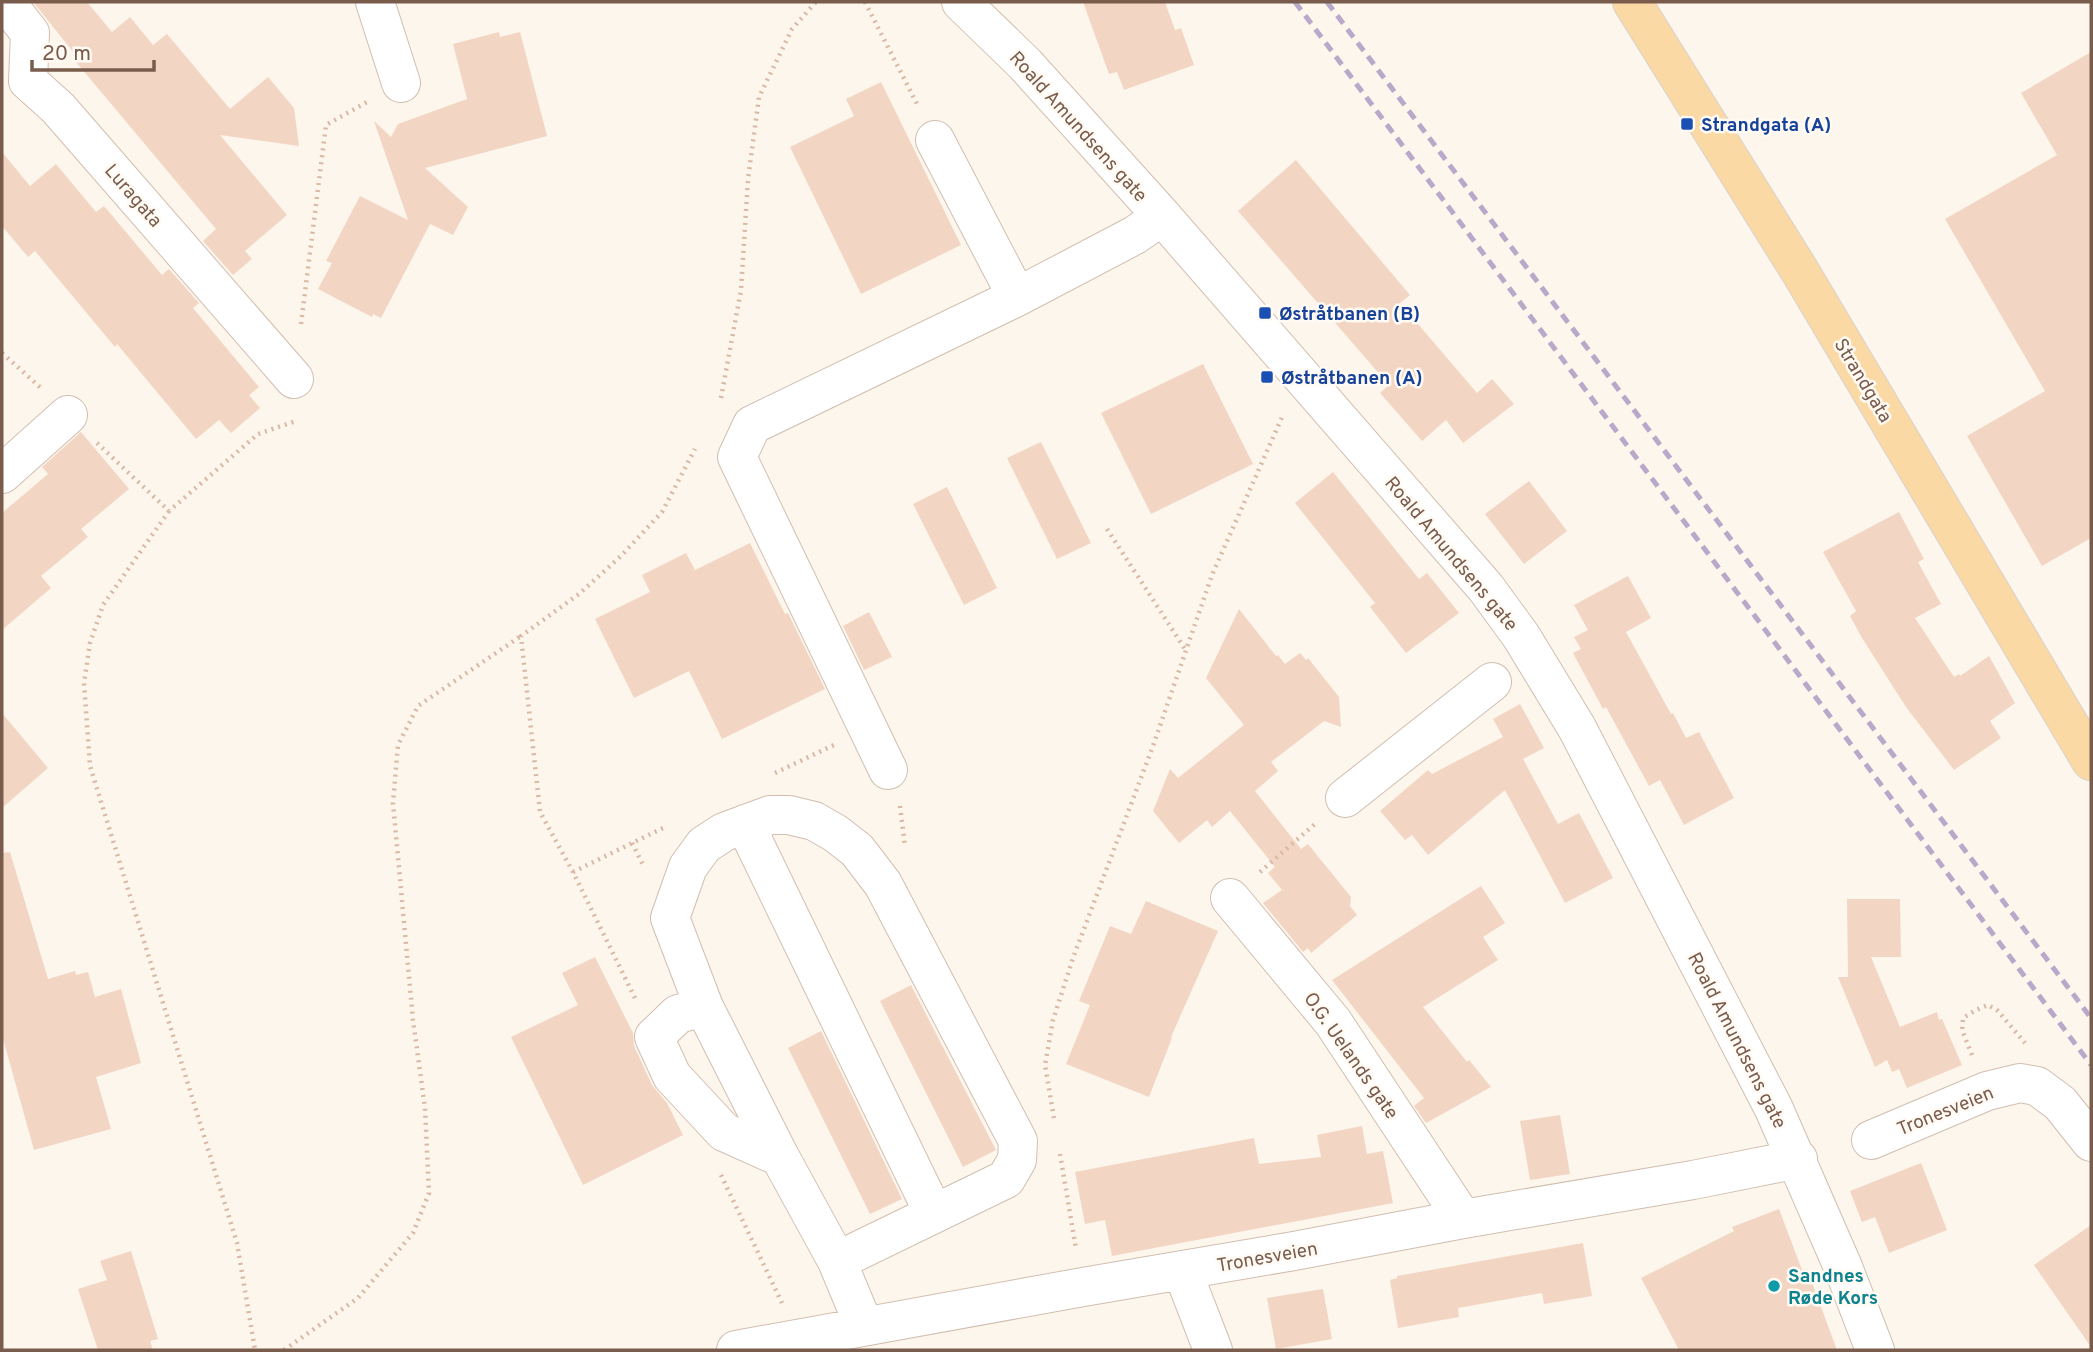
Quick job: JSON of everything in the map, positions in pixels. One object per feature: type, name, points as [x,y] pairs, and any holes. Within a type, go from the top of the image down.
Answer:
[{"type":"main road","name":"Strandgata","points":[[1632,2],[1801,273],[2091,761]]},
{"type":"street","name":"Luragata","points":[[6,2],[30,33],[28,81],[58,108],[294,379]]},
{"type":"street","points":[[375,2],[401,83]]},
{"type":"street","name":"Roald Amundsens gate","points":[[961,2],[1025,64],[1162,216],[1486,588],[1521,636],[1577,728],[1768,1096],[1798,1159],[1875,1350]]},
{"type":"street","points":[[935,140],[1017,297]]},
{"type":"street","points":[[888,770],[737,457],[752,425],[1017,297],[1135,235],[1162,216]]},
{"type":"street","points":[[2,474],[68,415]]},
{"type":"street","points":[[1345,798],[1492,682]]},
{"type":"street","points":[[836,1261],[1006,1179],[1017,1160],[1018,1142],[883,884],[857,850],[835,833],[814,821],[789,814],[769,815],[724,832],[704,845],[688,867],[670,918],[704,1007],[780,1157],[836,1261],[886,1333]]},
{"type":"street","points":[[746,824],[934,1214]]},
{"type":"street","name":"O.G. Uelands gate","points":[[1230,898],[1333,1022],[1463,1219]]},
{"type":"street","points":[[704,1007],[678,1014],[654,1037],[672,1076],[724,1132],[780,1157]]},
{"type":"street","points":[[2003,1087],[2037,1086],[2060,1103],[2091,1142]]},
{"type":"street","name":"Tronesveien","points":[[1871,1140],[2003,1087]]},
{"type":"street","name":"Tronesveien","points":[[736,1350],[799,1338],[886,1333],[1182,1270],[1798,1159]]},
{"type":"street","points":[[1182,1270],[1213,1350]]},
{"type":"path","points":[[720,402],[741,290],[748,178],[759,97],[792,29],[816,2]]},
{"type":"path","points":[[865,2],[935,140]]},
{"type":"path","points":[[294,379],[326,125],[401,83]]},
{"type":"path","points":[[2,353],[17,364],[169,511]]},
{"type":"path","points":[[1054,1118],[1045,1065],[1053,1020],[1073,958],[1153,746],[1212,575],[1286,407]]},
{"type":"path","points":[[255,1350],[237,1243],[90,766],[83,682],[90,643],[103,605],[169,511],[258,434],[298,420]]},
{"type":"path","points":[[284,1350],[358,1298],[413,1233],[429,1193],[425,1108],[413,1020],[393,803],[398,745],[418,706],[522,636],[596,579],[621,556],[662,512],[701,438]]},
{"type":"path","points":[[1107,529],[1185,650]]},
{"type":"path","points":[[522,636],[540,812],[573,872],[654,1037]]},
{"type":"path","points":[[883,884],[902,864],[906,850],[900,805],[888,770]]},
{"type":"path","points":[[1230,898],[1345,798]]},
{"type":"path","points":[[2003,1087],[1962,1030],[1963,1018],[1989,1005],[2025,1043]]},
{"type":"path","points":[[1059,1145],[1077,1251]]},
{"type":"path","points":[[718,1169],[799,1338]]},
{"type":"building","points":[[33,2],[87,2],[112,32],[130,17],[153,45],[167,34],[230,109],[268,77],[294,108],[299,146],[220,135],[287,215],[245,251],[252,259],[233,275],[203,241],[216,229],[76,62],[79,59]]},
{"type":"building","points":[[1083,2],[1165,2],[1175,30],[1181,28],[1194,65],[1124,90],[1117,72],[1109,74]]},
{"type":"building","points":[[499,32],[500,37],[520,32],[547,136],[425,168],[468,207],[453,235],[430,224],[381,318],[373,314],[372,317],[318,289],[332,263],[326,261],[360,196],[408,220],[374,121],[391,137],[398,124],[467,99],[453,44]]},
{"type":"building","points":[[2091,52],[2091,538],[2042,566],[1967,436],[2045,391],[1945,219],[2057,155],[2021,93]]},
{"type":"building","points":[[881,82],[961,245],[861,294],[790,147],[854,116],[846,99]]},
{"type":"building","points":[[2,152],[30,186],[56,164],[96,212],[104,206],[162,275],[169,269],[199,303],[193,308],[259,387],[249,395],[260,408],[231,433],[219,420],[196,439],[35,251],[28,257],[2,226]]},
{"type":"building","points":[[1296,160],[1410,295],[1400,303],[1477,393],[1492,379],[1514,404],[1463,443],[1446,420],[1422,441],[1380,393],[1389,385],[1238,211]]},
{"type":"building","points":[[1203,364],[1253,464],[1151,514],[1101,413]]},
{"type":"building","points":[[81,432],[129,489],[81,529],[88,537],[41,576],[51,588],[2,630],[2,513],[48,474],[42,467]]},
{"type":"building","points":[[1041,442],[1091,543],[1057,559],[1007,458]]},
{"type":"building","points":[[1333,472],[1419,579],[1427,573],[1459,613],[1406,653],[1370,607],[1375,603],[1295,503]]},
{"type":"building","points":[[1529,481],[1567,531],[1524,564],[1485,514]]},
{"type":"building","points":[[947,487],[997,588],[964,605],[913,504]]},
{"type":"building","points":[[1899,512],[1924,559],[1918,562],[1941,604],[1915,618],[1954,677],[1959,674],[1960,676],[1989,656],[2015,703],[1990,721],[2001,738],[1954,770],[1906,707],[1862,638],[1850,616],[1856,611],[1823,552]]},
{"type":"building","points":[[750,543],[825,689],[722,739],[689,671],[634,698],[595,619],[650,592],[642,575],[686,553],[695,570]]},
{"type":"building","points":[[1628,576],[1651,618],[1626,632],[1686,738],[1699,732],[1734,798],[1684,825],[1660,780],[1649,786],[1573,653],[1581,649],[1574,637],[1588,630],[1574,605]]},
{"type":"building","points":[[1239,609],[1285,664],[1300,653],[1306,660],[1308,658],[1339,697],[1341,727],[1324,721],[1271,762],[1278,771],[1255,791],[1301,849],[1308,844],[1351,897],[1350,906],[1357,915],[1311,953],[1308,948],[1303,952],[1263,903],[1282,890],[1268,873],[1275,867],[1230,811],[1212,827],[1207,820],[1179,843],[1153,811],[1170,769],[1178,778],[1244,725],[1206,678]]},
{"type":"building","points":[[869,612],[892,657],[864,670],[843,626]]},
{"type":"building","points":[[1520,704],[1544,748],[1523,759],[1558,824],[1579,813],[1613,878],[1565,903],[1505,790],[1428,855],[1412,835],[1405,840],[1380,811],[1428,770],[1432,774],[1503,737],[1493,719]]},
{"type":"building","points":[[2,713],[48,768],[2,808]]},
{"type":"building","points":[[10,852],[48,979],[75,971],[76,975],[88,972],[95,997],[121,989],[141,1063],[96,1077],[111,1129],[34,1150],[2,1035],[2,853]]},
{"type":"building","points":[[1481,886],[1505,923],[1483,937],[1498,960],[1423,1007],[1491,1087],[1426,1123],[1414,1106],[1424,1098],[1332,980]]},
{"type":"building","points":[[1847,899],[1900,899],[1901,957],[1871,957],[1900,1027],[1937,1012],[1962,1065],[1907,1088],[1899,1069],[1892,1072],[1887,1060],[1875,1067],[1838,977],[1848,977]]},
{"type":"building","points":[[1146,901],[1218,931],[1171,1037],[1149,1097],[1066,1064],[1090,1005],[1079,1001],[1110,926],[1131,934]]},
{"type":"building","points":[[595,957],[633,1033],[634,1046],[652,1085],[667,1103],[683,1135],[583,1185],[511,1037],[578,1005],[562,973]]},
{"type":"building","points":[[911,985],[996,1150],[963,1167],[880,1001]]},
{"type":"building","points":[[821,1031],[902,1199],[870,1214],[788,1048]]},
{"type":"building","points":[[1560,1115],[1570,1174],[1530,1180],[1520,1121]]},
{"type":"building","points":[[1362,1126],[1367,1154],[1383,1151],[1393,1203],[1112,1256],[1105,1220],[1085,1224],[1075,1172],[1254,1138],[1259,1164],[1321,1157],[1317,1135]]},
{"type":"building","points":[[1921,1163],[1947,1230],[1889,1253],[1875,1217],[1862,1222],[1850,1191]]},
{"type":"building","points":[[1779,1209],[1802,1270],[1807,1269],[1837,1350],[1679,1350],[1641,1278],[1734,1231],[1732,1227]]},
{"type":"building","points":[[2091,1225],[2091,1347],[2034,1265]]},
{"type":"building","points":[[1583,1243],[1592,1296],[1544,1304],[1542,1293],[1458,1308],[1459,1317],[1398,1328],[1390,1280],[1397,1276]]},
{"type":"building","points":[[131,1251],[158,1339],[150,1341],[153,1350],[98,1350],[78,1289],[107,1280],[100,1261]]},
{"type":"building","points":[[1323,1289],[1332,1339],[1276,1349],[1267,1298]]},
{"type":"railway","points":[[1295,2],[2091,1065]]},
{"type":"railway","points":[[1327,2],[2091,1018]]},
{"type":"place","name":"Strandgata (A)","points":[[1687,124]]},
{"type":"place","name":"Østråtbanen (B)","points":[[1265,313]]},
{"type":"place","name":"Østråtbanen (A)","points":[[1267,377]]},
{"type":"place","name":"Sandnes Røde Kors","points":[[1774,1286]]}]
